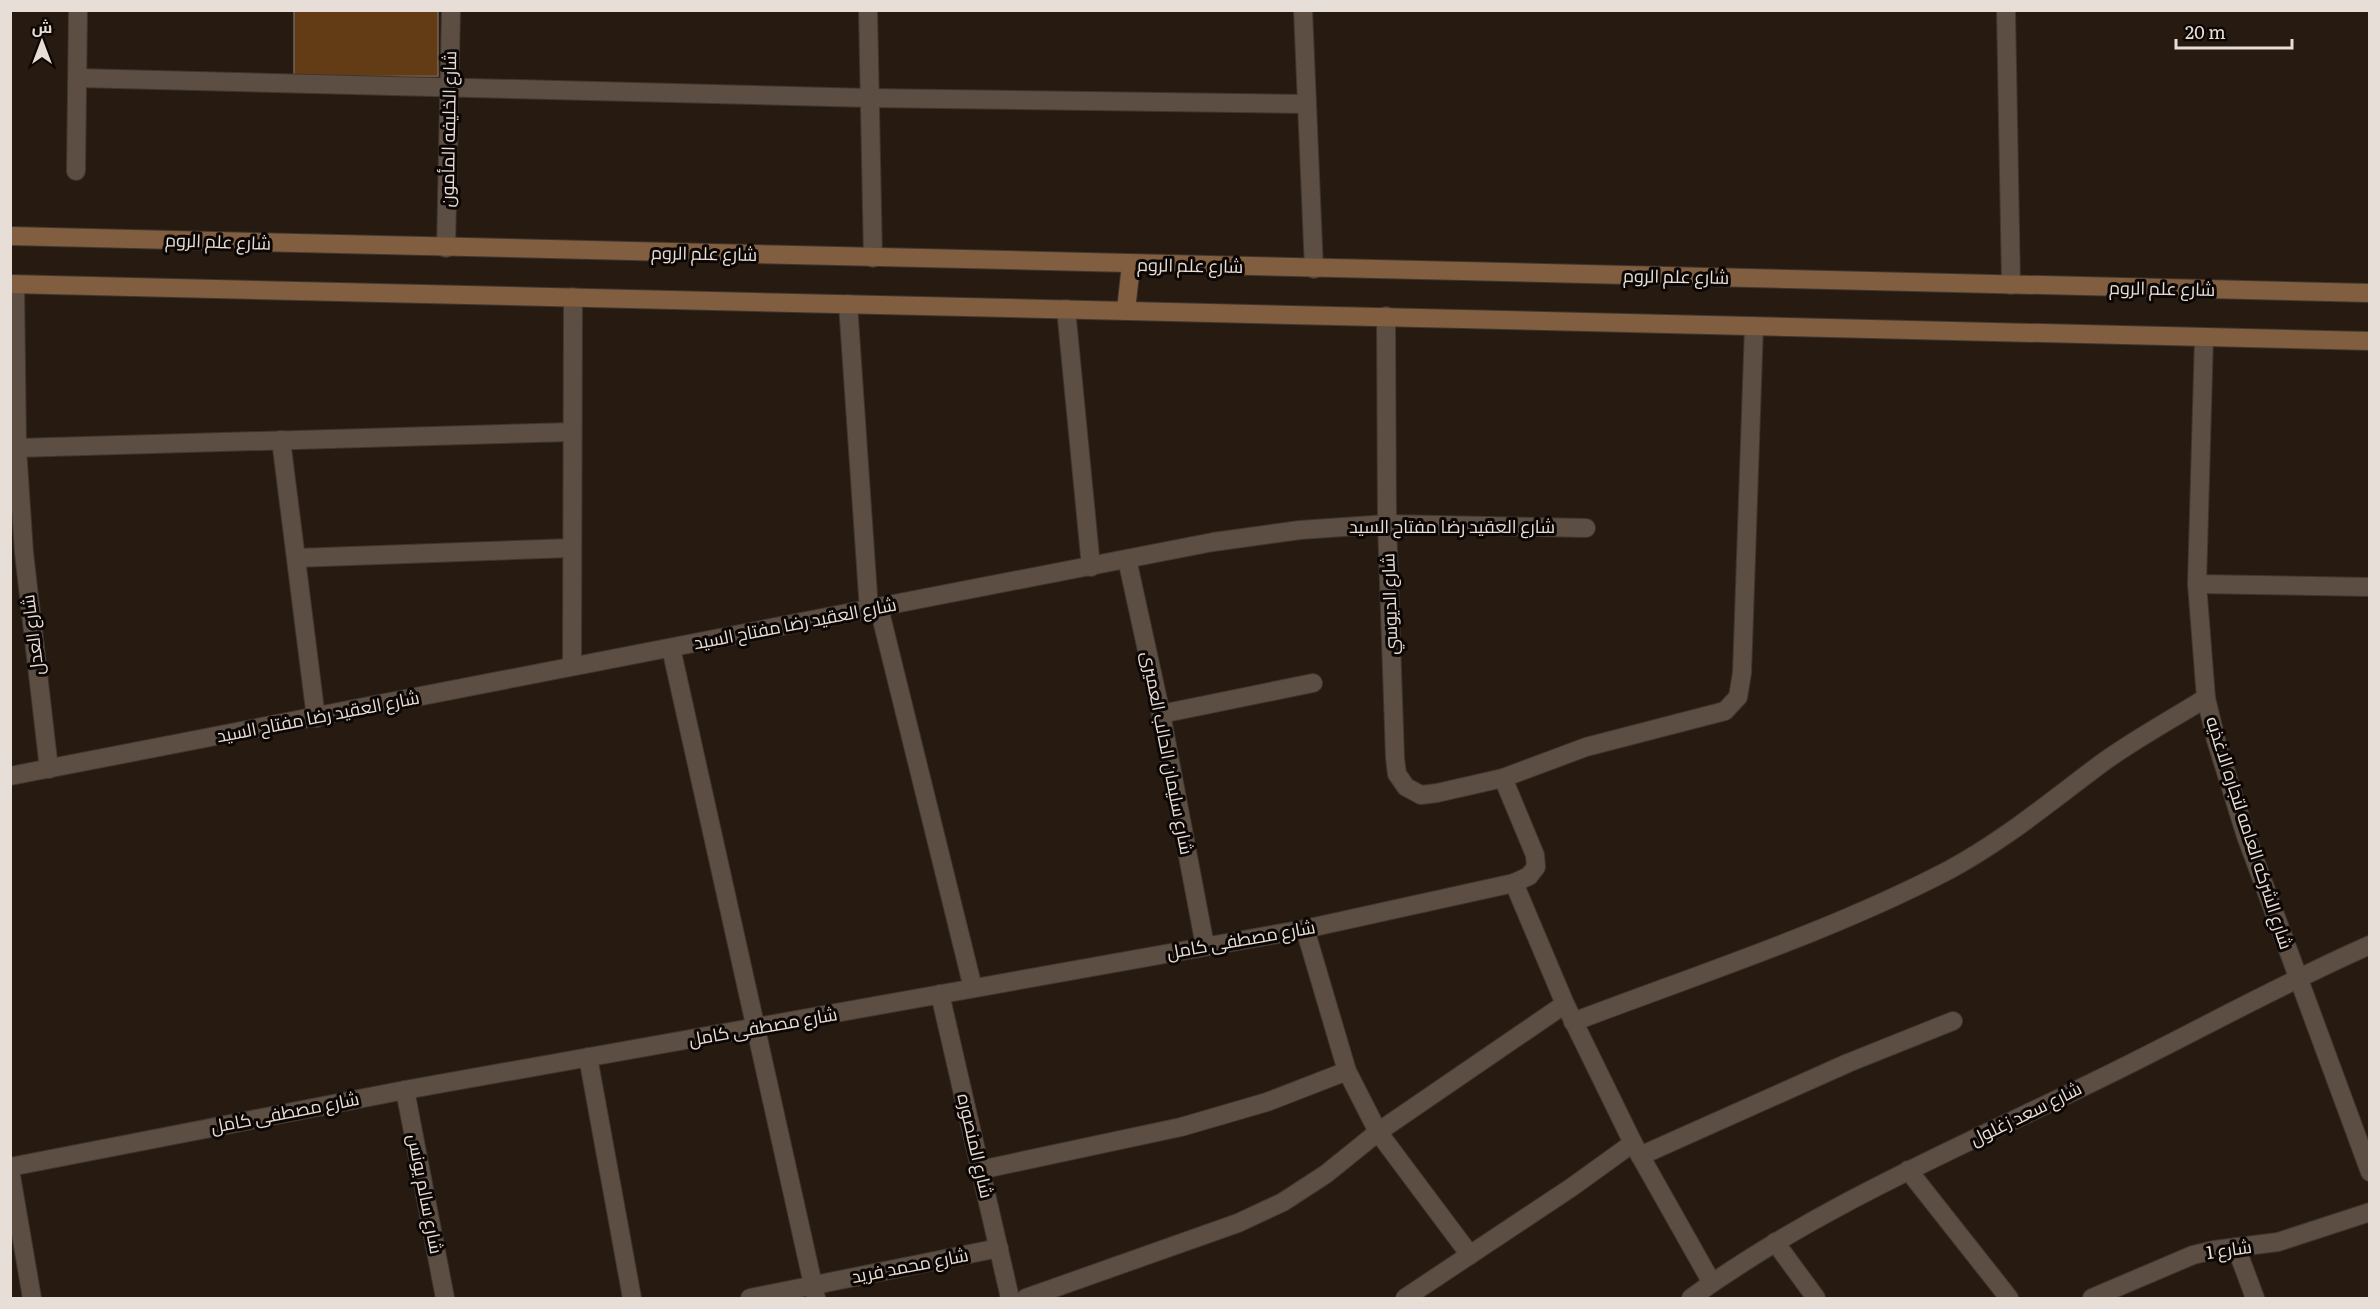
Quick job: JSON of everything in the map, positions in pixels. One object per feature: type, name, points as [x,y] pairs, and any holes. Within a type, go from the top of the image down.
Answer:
[{"type":"street","points":[[76,171],[78,10]]},
{"type":"street","name":"شارع الخليفه المأمون","points":[[446,248],[451,10]]},
{"type":"street","points":[[868,10],[873,258]]},
{"type":"street","points":[[1303,10],[1314,269]]},
{"type":"street","points":[[2006,10],[2011,285]]},
{"type":"street","points":[[78,78],[869,99],[1307,104]]},
{"type":"street","name":"شارع علم الروم","points":[[10,236],[1131,265],[2370,293]]},
{"type":"street","points":[[1126,310],[1131,265]]},
{"type":"street","points":[[13,284],[2370,341]]},
{"type":"street","name":"شارع العدل","points":[[13,284],[17,553],[49,769]]},
{"type":"street","points":[[573,297],[573,666]]},
{"type":"street","points":[[848,304],[874,609],[973,988]]},
{"type":"street","points":[[1066,309],[1091,567]]},
{"type":"street","name":"شارع الديوسي","points":[[1386,316],[1387,524],[1397,774],[1406,787],[1421,795],[1437,794],[1503,778]]},
{"type":"street","points":[[1712,1283],[1636,1150],[1565,1004],[1514,883],[1529,876],[1536,867],[1535,855],[1503,778],[1586,747],[1725,711],[1738,697],[1742,673],[1754,326]]},
{"type":"street","name":"شارع الشركه العامه لتجاره الاغذيه","points":[[2204,337],[2197,584],[2206,698],[2231,789],[2296,977],[2370,1172]]},
{"type":"street","points":[[17,448],[573,432]]},
{"type":"street","points":[[281,440],[316,718]]},
{"type":"street","name":"شارع العقيد رضا مفتاح السيد","points":[[10,776],[1213,542],[1300,530],[1387,524],[1586,528]]},
{"type":"street","points":[[296,558],[573,548]]},
{"type":"street","name":"شارع سليمان الحالب العميرى","points":[[1127,559],[1161,714],[1205,946]]},
{"type":"street","points":[[2197,584],[2370,586]]},
{"type":"street","points":[[671,648],[814,1292]]},
{"type":"street","points":[[1161,714],[1313,683]]},
{"type":"street","points":[[1574,1022],[1795,938],[1892,898],[1948,870],[2025,824],[2104,762],[2206,698]]},
{"type":"street","name":"شارع مصطفى كامل","points":[[10,1168],[405,1090],[756,1029],[1305,928],[1514,883]]},
{"type":"street","points":[[1305,928],[1347,1071],[1378,1132],[1470,1255]]},
{"type":"street","name":"شارع سعد زغلول","points":[[1691,1299],[1775,1242],[1840,1204],[2108,1075],[2296,977],[2370,945]]},
{"type":"street","name":"شارع المنصوره","points":[[940,994],[1010,1299]]},
{"type":"street","points":[[1026,1299],[1238,1224],[1283,1202],[1318,1179],[1378,1132],[1565,1004]]},
{"type":"street","points":[[1405,1299],[1636,1150],[1953,1021]]},
{"type":"street","points":[[588,1057],[632,1299]]},
{"type":"street","points":[[980,1170],[1182,1127],[1267,1102],[1347,1071]]},
{"type":"street","name":"شارع سالم يونس","points":[[405,1090],[445,1299]]},
{"type":"street","points":[[10,1168],[32,1299]]},
{"type":"street","points":[[1908,1170],[2009,1299]]},
{"type":"street","name":"شارع 1","points":[[2092,1299],[2193,1255],[2278,1242],[2370,1212]]},
{"type":"street","points":[[1775,1242],[1816,1299]]},
{"type":"street","points":[[2236,1247],[2255,1299]]},
{"type":"street","name":"شارع محمد فريد","points":[[750,1299],[814,1292],[999,1248]]},
{"type":"building","points":[[294,10],[438,10],[438,76],[294,77]]}]
